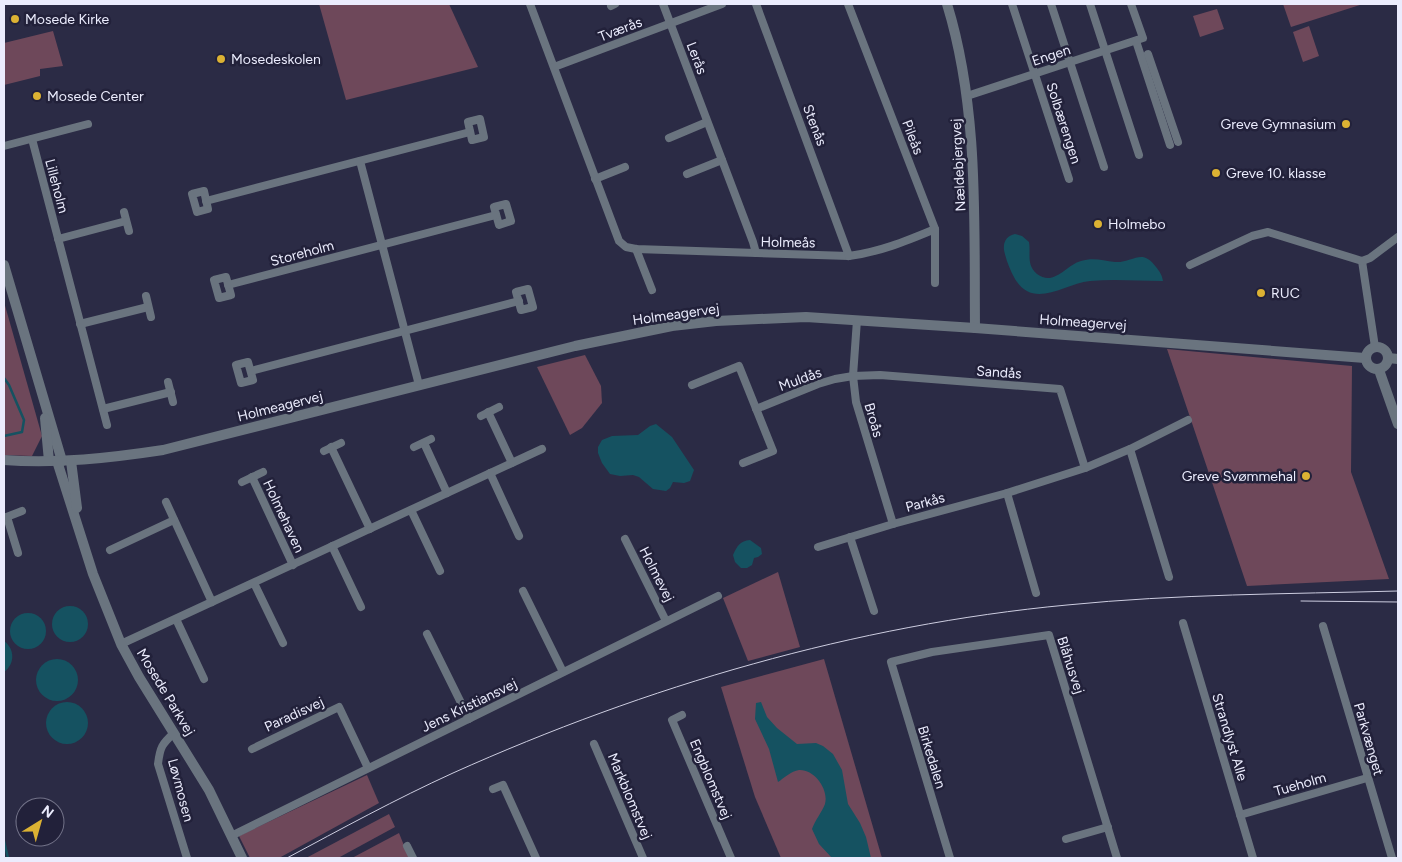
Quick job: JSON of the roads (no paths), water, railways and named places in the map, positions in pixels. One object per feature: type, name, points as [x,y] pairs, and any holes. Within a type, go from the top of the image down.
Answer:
[{"type":"street","points":[[530,4],[619,241],[626,247],[636,249],[652,290]]},
{"type":"street","name":"Lerås","points":[[662,4],[756,253]]},
{"type":"street","name":"Tværås","points":[[554,68],[722,4]]},
{"type":"street","name":"Stenås","points":[[756,4],[850,256]]},
{"type":"street","name":"Pileås","points":[[848,4],[935,229],[935,283]]},
{"type":"street","name":"Nældebjergvej","points":[[947,4],[958,46],[967,96],[972,147],[975,328]]},
{"type":"street","name":"Solbærengen","points":[[1012,4],[1069,179]]},
{"type":"street","name":"Solbærengen","points":[[1051,4],[1104,167]]},
{"type":"street","points":[[1090,4],[1139,155]]},
{"type":"street","points":[[1132,4],[1139,40],[1173,140],[1148,54]]},
{"type":"street","name":"Engen","points":[[967,96],[1139,40]]},
{"type":"street","points":[[669,138],[707,122]]},
{"type":"street","points":[[4,146],[88,124]]},
{"type":"street","points":[[206,201],[470,132]]},
{"type":"street","name":"Lilleholm","points":[[32,139],[107,424]]},
{"type":"street","points":[[687,174],[722,160]]},
{"type":"street","points":[[360,161],[419,385]]},
{"type":"street","points":[[595,179],[625,167]]},
{"type":"street","points":[[124,212],[129,231]]},
{"type":"street","name":"Storeholm","points":[[228,285],[496,215]]},
{"type":"street","points":[[58,239],[126,221]]},
{"type":"street","name":"Holmeås","points":[[636,249],[850,256],[889,248],[935,229]]},
{"type":"street","points":[[1190,265],[1252,236],[1268,232],[1362,261],[1370,258],[1398,237]]},
{"type":"street","points":[[1362,261],[1375,347]]},
{"type":"street","name":"Mosede Parkvej","points":[[4,265],[60,461],[72,484],[81,534],[93,574],[121,644],[139,677],[209,790],[242,858]]},
{"type":"street","points":[[146,296],[151,317]]},
{"type":"street","points":[[251,371],[519,302]]},
{"type":"street","points":[[80,324],[148,307]]},
{"type":"street","name":"Holmeagervej","points":[[4,460],[60,461],[121,456],[163,450],[576,346],[672,326],[716,321],[766,318],[857,320],[1365,358]]},
{"type":"street","name":"Broås","points":[[857,320],[854,376],[856,402],[893,524]]},
{"type":"street","points":[[1375,347],[1386,351],[1393,359],[1380,370],[1368,366],[1365,358],[1368,350],[1375,347]]},
{"type":"street","points":[[692,384],[739,366],[773,451],[743,463]]},
{"type":"street","points":[[1380,370],[1398,424]]},
{"type":"street","name":"Sandås","points":[[854,376],[880,375],[1060,389],[1085,468]]},
{"type":"street","name":"Muldås","points":[[756,409],[818,384],[854,376]]},
{"type":"street","points":[[168,382],[173,402]]},
{"type":"street","points":[[103,410],[171,392]]},
{"type":"street","points":[[499,407],[485,414],[512,463]]},
{"type":"street","name":"Parkås","points":[[818,547],[893,524],[1007,493],[1085,468],[1130,449],[1188,420]]},
{"type":"street","points":[[414,447],[427,441],[447,493]]},
{"type":"street","points":[[324,451],[341,442]]},
{"type":"street","points":[[332,447],[370,529]]},
{"type":"street","name":"Holmehaven","points":[[121,644],[542,449]]},
{"type":"street","points":[[1130,449],[1169,577]]},
{"type":"street","name":"Holmehaven","points":[[242,482],[263,472]]},
{"type":"street","points":[[490,473],[518,536]]},
{"type":"street","name":"Holmehaven","points":[[252,477],[293,564]]},
{"type":"street","points":[[1007,493],[1036,593]]},
{"type":"street","points":[[166,502],[212,602]]},
{"type":"street","points":[[411,510],[440,571]]},
{"type":"street","points":[[18,553],[5,518],[22,511]]},
{"type":"street","points":[[110,550],[174,520]]},
{"type":"street","points":[[850,537],[874,611]]},
{"type":"street","name":"Holmevej","points":[[625,539],[666,621]]},
{"type":"street","points":[[332,546],[361,607]]},
{"type":"street","points":[[254,583],[283,644]]},
{"type":"street","points":[[523,591],[563,672]]},
{"type":"street","name":"Jens Kristiansvej","points":[[231,836],[718,596]]},
{"type":"street","points":[[176,619],[204,679]]},
{"type":"street","name":"Strandlyst Alle","points":[[1183,623],[1253,858]]},
{"type":"street","name":"Parkvænget","points":[[1323,626],[1392,858]]},
{"type":"street","points":[[427,634],[469,719]]},
{"type":"street","name":"Blåhusvej","points":[[891,662],[932,652],[1049,635],[1117,858]]},
{"type":"street","name":"Birkedalen","points":[[891,662],[950,858]]},
{"type":"street","name":"Paradisvej","points":[[252,748],[338,707],[368,768]]},
{"type":"street","name":"Engblomstvej","points":[[682,715],[672,720],[731,858]]},
{"type":"street","name":"Løvmosen","points":[[174,733],[164,742],[159,751],[158,764],[187,858]]},
{"type":"street","name":"Markblomstvej","points":[[594,744],[642,858]]},
{"type":"street","name":"Tueholm","points":[[1240,815],[1367,778]]},
{"type":"street","points":[[493,789],[503,785],[536,858]]},
{"type":"street","points":[[1066,840],[1108,827]]},
{"type":"street","points":[[407,846],[413,858]]},
{"type":"water","points":[[1015,234],[1022,236],[1029,242],[1031,267],[1037,274],[1043,277],[1054,277],[1081,261],[1094,259],[1121,262],[1142,257],[1151,261],[1160,272],[1163,281],[1090,281],[1050,293],[1031,293],[1023,288],[1015,279],[1005,254],[1005,242],[1010,236]]},
{"type":"water","points":[[656,424],[672,437],[694,470],[690,481],[684,483],[673,482],[666,491],[653,489],[639,477],[633,475],[620,476],[610,474],[598,453],[598,447],[602,440],[612,436],[638,435]]},
{"type":"water","points":[[750,540],[761,548],[762,554],[754,558],[752,565],[747,568],[741,568],[735,562],[733,555],[739,544]]},
{"type":"water","points":[[70,606],[77,607],[83,611],[87,617],[87,631],[83,637],[77,641],[70,642],[63,641],[57,637],[53,631],[52,624],[53,617],[57,611],[63,607]]},
{"type":"water","points":[[28,613],[41,618],[46,631],[41,644],[28,649],[15,644],[10,631],[15,618]]},
{"type":"water","points":[[4,641],[12,652],[12,661],[4,672]]},
{"type":"water","points":[[53,659],[61,659],[72,665],[78,680],[72,695],[61,701],[53,701],[42,695],[36,684],[36,676],[42,665]]},
{"type":"water","points":[[67,702],[82,708],[88,723],[82,738],[67,744],[52,738],[46,723],[52,708]]},
{"type":"water","points":[[761,702],[767,717],[797,744],[816,743],[833,754],[842,770],[848,804],[866,837],[871,858],[832,858],[819,844],[812,829],[825,804],[825,792],[815,776],[805,771],[799,770],[790,773],[778,782],[769,749],[755,719],[756,703]]},
{"type":"waterway","points":[[4,378],[9,385],[24,420],[22,432],[4,436]]},
{"type":"waterway","points":[[4,841],[8,858]]},
{"type":"tram line","points":[[287,858],[411,793],[526,742],[601,713],[677,687],[753,664],[831,644],[909,627],[988,614],[1108,601],[1398,591]]},
{"type":"tram line","points":[[1301,601],[1398,602]]},
{"type":"place","name":"Mosede Kirke","points":[[15,19]]},
{"type":"place","name":"Mosedeskolen","points":[[221,59]]},
{"type":"place","name":"Mosede Center","points":[[37,96]]},
{"type":"place","name":"Greve Gymnasium","points":[[1346,124]]},
{"type":"place","name":"Greve 10. klasse","points":[[1216,173]]},
{"type":"place","name":"Holmebo","points":[[1098,224]]},
{"type":"place","name":"RUC","points":[[1261,293]]},
{"type":"place","name":"Greve Svømmehal","points":[[1306,476]]}]
